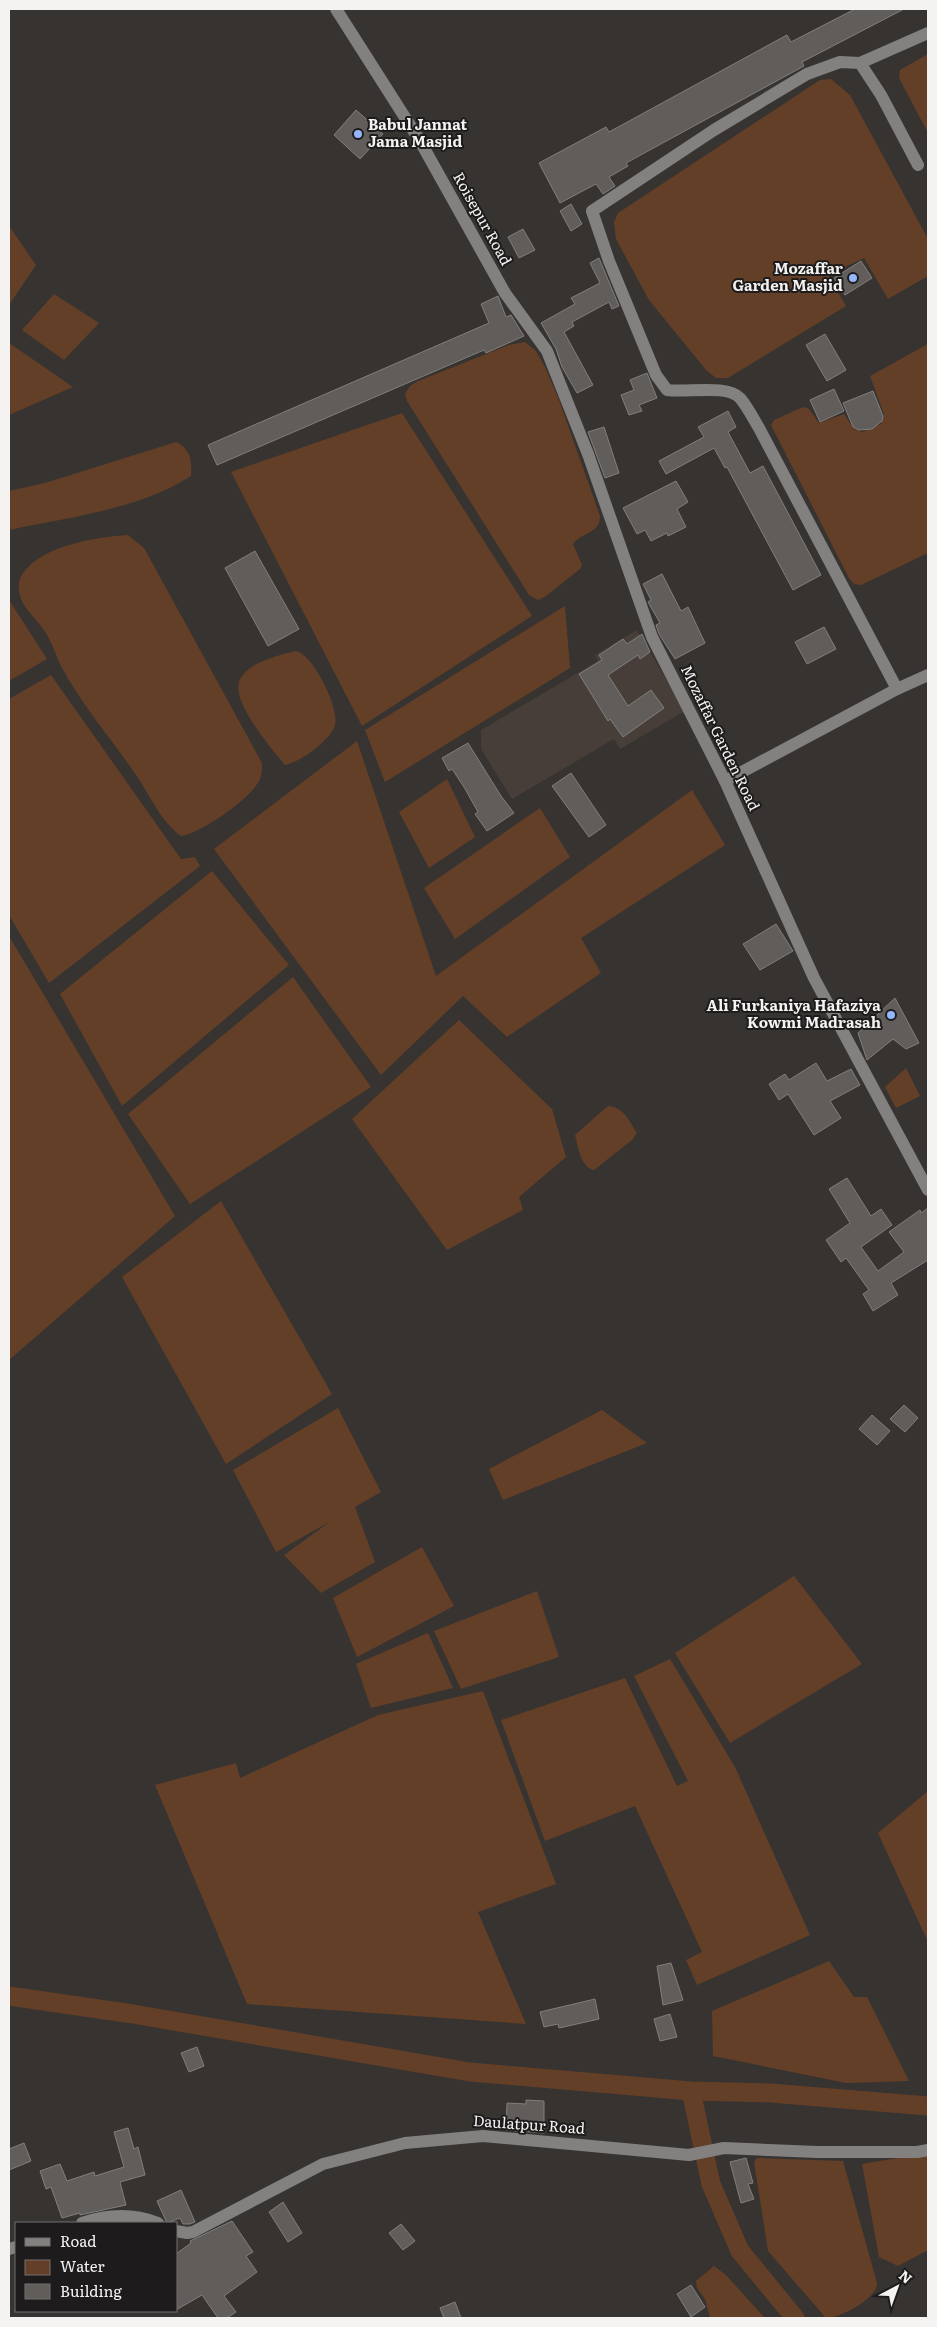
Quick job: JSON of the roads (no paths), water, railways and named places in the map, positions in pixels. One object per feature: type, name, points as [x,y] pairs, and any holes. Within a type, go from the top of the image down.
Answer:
[{"type":"street","name":"Roisepur Road","points":[[336,9],[420,141],[505,293]]},
{"type":"street","points":[[897,689],[759,428],[739,397],[730,392],[719,390],[681,392],[668,390],[656,375],[609,261],[592,211],[714,130],[807,74],[840,62],[860,63],[928,33]]},
{"type":"street","points":[[860,63],[881,95],[918,165]]},
{"type":"street","name":"Mozaffar Garden Road","points":[[505,293],[547,351],[588,454],[652,637],[725,781],[814,978],[928,1190]]},
{"type":"street","points":[[725,781],[897,689],[928,675]]},
{"type":"street","name":"Daulatpur Road","points":[[178,2231],[193,2232],[324,2164],[405,2143],[483,2136],[688,2155],[724,2148],[817,2152],[917,2152],[928,2150]]},
{"type":"street","points":[[85,2222],[97,2218],[117,2216],[139,2217],[155,2222]]},
{"type":"water","points":[[928,54],[928,133],[899,78],[900,70]]},
{"type":"water","points":[[831,79],[850,95],[928,239],[928,276],[888,299],[864,258],[828,275],[846,306],[728,378],[716,378],[706,370],[649,300],[616,239],[614,222],[618,213],[820,80]]},
{"type":"water","points":[[9,226],[36,265],[9,305]]},
{"type":"water","points":[[54,294],[99,323],[64,360],[22,330]]},
{"type":"water","points":[[525,342],[536,351],[545,367],[559,400],[600,516],[594,530],[573,544],[582,565],[580,569],[546,596],[538,600],[529,595],[407,401],[405,394],[410,386],[418,381],[509,345]]},
{"type":"water","points":[[9,343],[73,387],[9,415]]},
{"type":"water","points":[[928,344],[928,553],[861,585],[854,584],[849,578],[771,425],[774,420],[803,407],[809,409],[819,423],[844,414],[853,428],[862,432],[881,424],[884,414],[870,376]]},
{"type":"water","points":[[402,413],[532,616],[362,726],[231,472]]},
{"type":"water","points":[[176,442],[185,448],[190,456],[191,476],[170,488],[126,505],[103,511],[9,530],[9,491],[45,483]]},
{"type":"water","points":[[128,535],[144,548],[262,763],[260,779],[247,796],[213,822],[181,836],[173,830],[161,815],[134,772],[77,694],[61,666],[47,635],[24,605],[19,592],[20,579],[39,558],[68,545],[100,538]]},
{"type":"water","points":[[9,600],[47,659],[9,681]]},
{"type":"water","points":[[565,606],[570,668],[385,782],[365,730]]},
{"type":"water","points":[[296,651],[303,654],[310,662],[324,683],[333,707],[335,725],[327,737],[314,750],[298,760],[285,765],[254,725],[241,701],[238,691],[242,675],[255,665]]},
{"type":"water","points":[[51,675],[181,859],[195,857],[200,866],[49,983],[9,915],[9,699]]},
{"type":"water","points":[[357,741],[436,976],[692,790],[725,845],[581,938],[601,973],[507,1037],[463,996],[381,1075],[214,849]]},
{"type":"water","points":[[447,779],[475,837],[429,868],[399,812]]},
{"type":"water","points":[[540,808],[570,857],[455,939],[424,888]]},
{"type":"water","points":[[212,871],[289,965],[122,1106],[60,994]]},
{"type":"water","points":[[9,936],[175,1216],[9,1360]]},
{"type":"water","points":[[293,977],[371,1087],[190,1204],[128,1114]]},
{"type":"water","points":[[459,1020],[552,1109],[566,1157],[519,1197],[523,1210],[447,1250],[352,1119]]},
{"type":"water","points":[[906,1068],[920,1096],[896,1108],[885,1087]]},
{"type":"water","points":[[608,1106],[622,1112],[629,1119],[637,1133],[632,1140],[594,1170],[583,1161],[575,1135]]},
{"type":"water","points":[[221,1201],[332,1394],[226,1464],[122,1277]]},
{"type":"water","points":[[338,1408],[381,1492],[355,1507],[375,1562],[321,1593],[284,1555],[331,1521],[276,1552],[233,1470]]},
{"type":"water","points":[[602,1410],[647,1443],[503,1500],[489,1469]]},
{"type":"water","points":[[422,1547],[454,1606],[357,1657],[333,1598]]},
{"type":"water","points":[[794,1576],[862,1664],[730,1743],[675,1653]]},
{"type":"water","points":[[537,1591],[559,1657],[461,1689],[434,1631]]},
{"type":"water","points":[[428,1633],[453,1688],[371,1708],[356,1664]]},
{"type":"water","points":[[670,1659],[735,1767],[810,1935],[697,1985],[686,1960],[702,1952],[635,1806],[545,1841],[501,1720],[625,1678],[677,1786],[688,1781],[634,1676]]},
{"type":"water","points":[[483,1691],[556,1884],[478,1912],[526,2024],[247,2004],[155,1785],[236,1763],[240,1778],[378,1715]]},
{"type":"water","points":[[928,1791],[928,1942],[878,1833]]},
{"type":"water","points":[[829,1961],[854,1997],[867,1997],[909,2081],[846,2083],[713,2056],[712,2011]]},
{"type":"water","points":[[928,2153],[928,2250],[898,2266],[879,2257],[862,2164]]},
{"type":"water","points":[[757,2158],[843,2161],[877,2283],[876,2289],[865,2301],[840,2315],[826,2318],[768,2251],[754,2162]]},
{"type":"water","points":[[714,2266],[726,2275],[765,2318],[710,2318],[705,2299],[697,2288],[696,2281]]},
{"type":"waterway","points":[[9,1996],[133,2014],[470,2072],[691,2091],[771,2093],[928,2106]]},
{"type":"waterway","points":[[691,2091],[711,2184],[740,2251],[795,2318]]},
{"type":"place","name":"Babul Jannat Jama Masjid","points":[[358,134]]},
{"type":"place","name":"Mozaffar Garden Masjid","points":[[853,278]]},
{"type":"place","name":"Ali Furkaniya Hafaziya Kowmi Madrasah","points":[[891,1015]]}]
